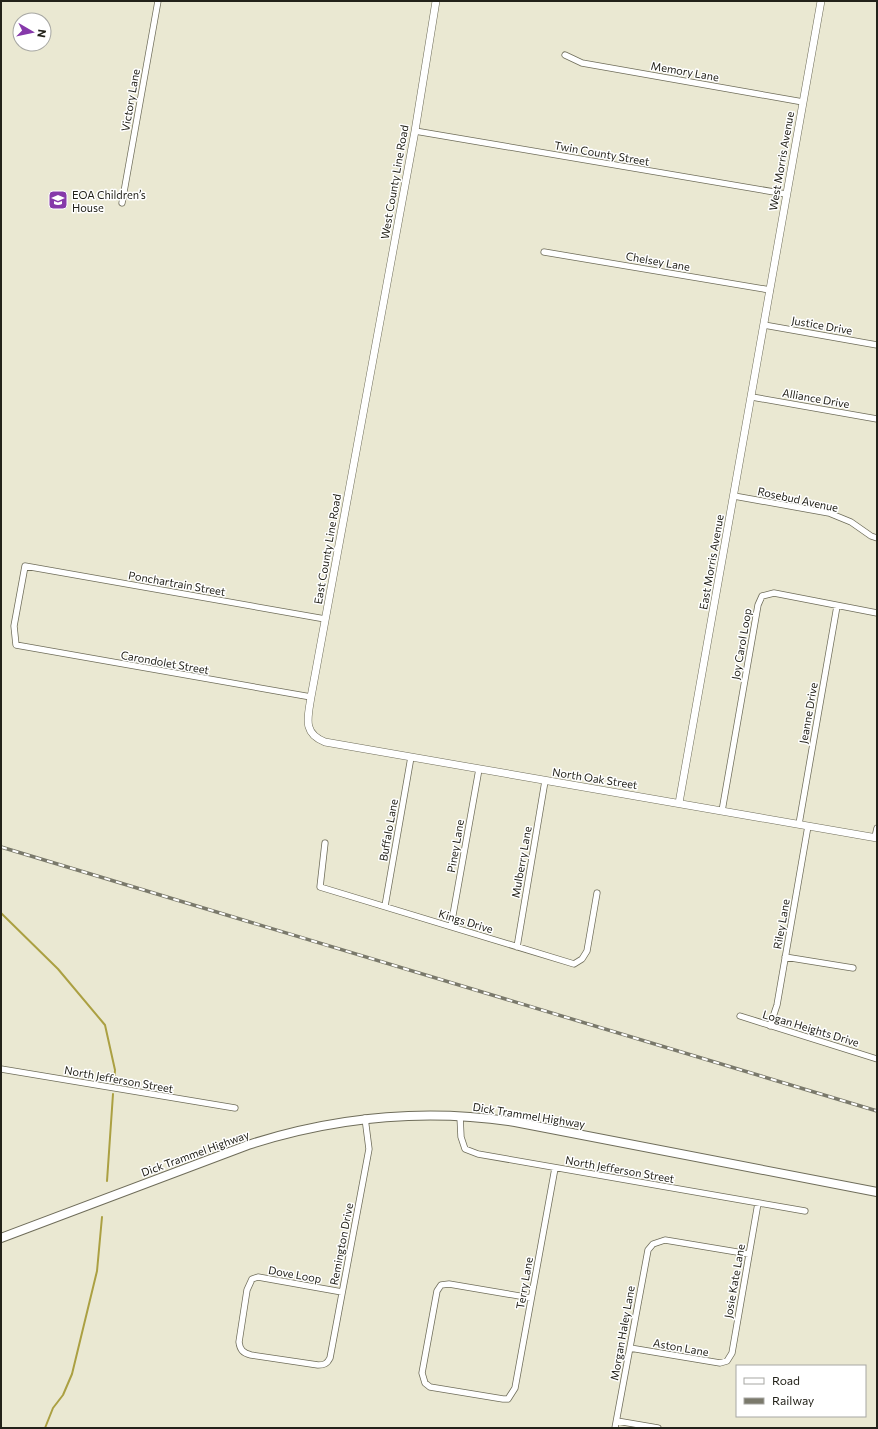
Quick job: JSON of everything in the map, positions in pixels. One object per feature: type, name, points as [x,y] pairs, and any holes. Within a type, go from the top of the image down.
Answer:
[{"type":"main road","name":"Dick Trammel Highway","points":[[1,1238],[248,1145],[314,1126],[365,1118],[416,1115],[460,1116],[515,1122],[877,1192]]},
{"type":"street","name":"Victory Lane","points":[[122,203],[158,1]]},
{"type":"street","name":"West County Line Road","points":[[372,367],[436,1]]},
{"type":"street","name":"West Morris Avenue","points":[[764,325],[821,1]]},
{"type":"street","name":"Memory Lane","points":[[565,55],[582,63],[803,102]]},
{"type":"street","name":"Twin County Street","points":[[414,131],[786,194]]},
{"type":"street","name":"Chelsey Lane","points":[[544,252],[770,290]]},
{"type":"street","name":"Justice Drive","points":[[764,325],[877,345]]},
{"type":"street","name":"East Morris Avenue","points":[[679,803],[764,325]]},
{"type":"street","name":"East County Line Road","points":[[312,735],[309,729],[308,720],[311,698],[372,367]]},
{"type":"street","name":"Alliance Drive","points":[[752,397],[877,419]]},
{"type":"street","name":"Rosebud Avenue","points":[[734,496],[829,513],[851,522],[871,536],[877,538]]},
{"type":"street","name":"Ponchartrain Street","points":[[16,645],[14,626],[25,566],[326,619]]},
{"type":"street","name":"Joy Carol Loop","points":[[722,811],[758,605],[762,596],[774,593],[877,613]]},
{"type":"street","name":"Jeanne Drive","points":[[799,824],[837,606]]},
{"type":"street","name":"Carondolet Street","points":[[16,645],[311,698]]},
{"type":"street","name":"North Oak Street","points":[[312,735],[325,742],[876,837]]},
{"type":"street","name":"Buffalo Lane","points":[[385,906],[411,757]]},
{"type":"street","name":"Piney Lane","points":[[451,926],[479,769]]},
{"type":"street","name":"Mulberry Lane","points":[[517,947],[545,781]]},
{"type":"street","name":"Riley Lane","points":[[770,1026],[777,1005],[808,826]]},
{"type":"street","points":[[876,837],[877,828]]},
{"type":"street","name":"Kings Drive","points":[[325,843],[320,887],[574,964],[582,959],[586,951],[597,893]]},
{"type":"street","points":[[785,957],[853,968]]},
{"type":"street","name":"Logan Heights Drive","points":[[740,1016],[877,1059]]},
{"type":"street","name":"North Jefferson Street","points":[[1,1069],[234,1108]]},
{"type":"street","name":"North Jefferson Street","points":[[460,1116],[461,1137],[465,1148],[470,1152],[805,1211]]},
{"type":"street","name":"Remington Drive","points":[[318,1365],[326,1364],[330,1358],[369,1149],[365,1118]]},
{"type":"street","name":"Terry Lane","points":[[531,1298],[449,1284],[441,1285],[437,1291],[422,1373],[425,1383],[430,1387],[508,1399],[515,1388],[556,1168]]},
{"type":"street","name":"Josie Kate Lane","points":[[728,1361],[732,1353],[758,1203]]},
{"type":"street","name":"Morgan Haley Lane","points":[[615,1428],[645,1259],[648,1250],[653,1244],[666,1240],[749,1254]]},
{"type":"street","name":"Dove Loop","points":[[318,1365],[251,1355],[242,1351],[239,1342],[249,1284],[252,1279],[258,1277],[342,1292]]},
{"type":"street","name":"Aston Lane","points":[[630,1348],[720,1363],[728,1361]]},
{"type":"street","points":[[617,1421],[658,1428]]},
{"type":"waterway","points":[[1,913],[58,969],[105,1025],[115,1070],[114,1084]]},
{"type":"waterway","points":[[107,1181],[113,1094]]},
{"type":"waterway","points":[[45,1428],[53,1408],[63,1395],[72,1374],[97,1271],[102,1217]]},
{"type":"railway","points":[[1,847],[877,1111]]},
{"type":"place","name":"EOA Children’s House","points":[[58,200]]}]
